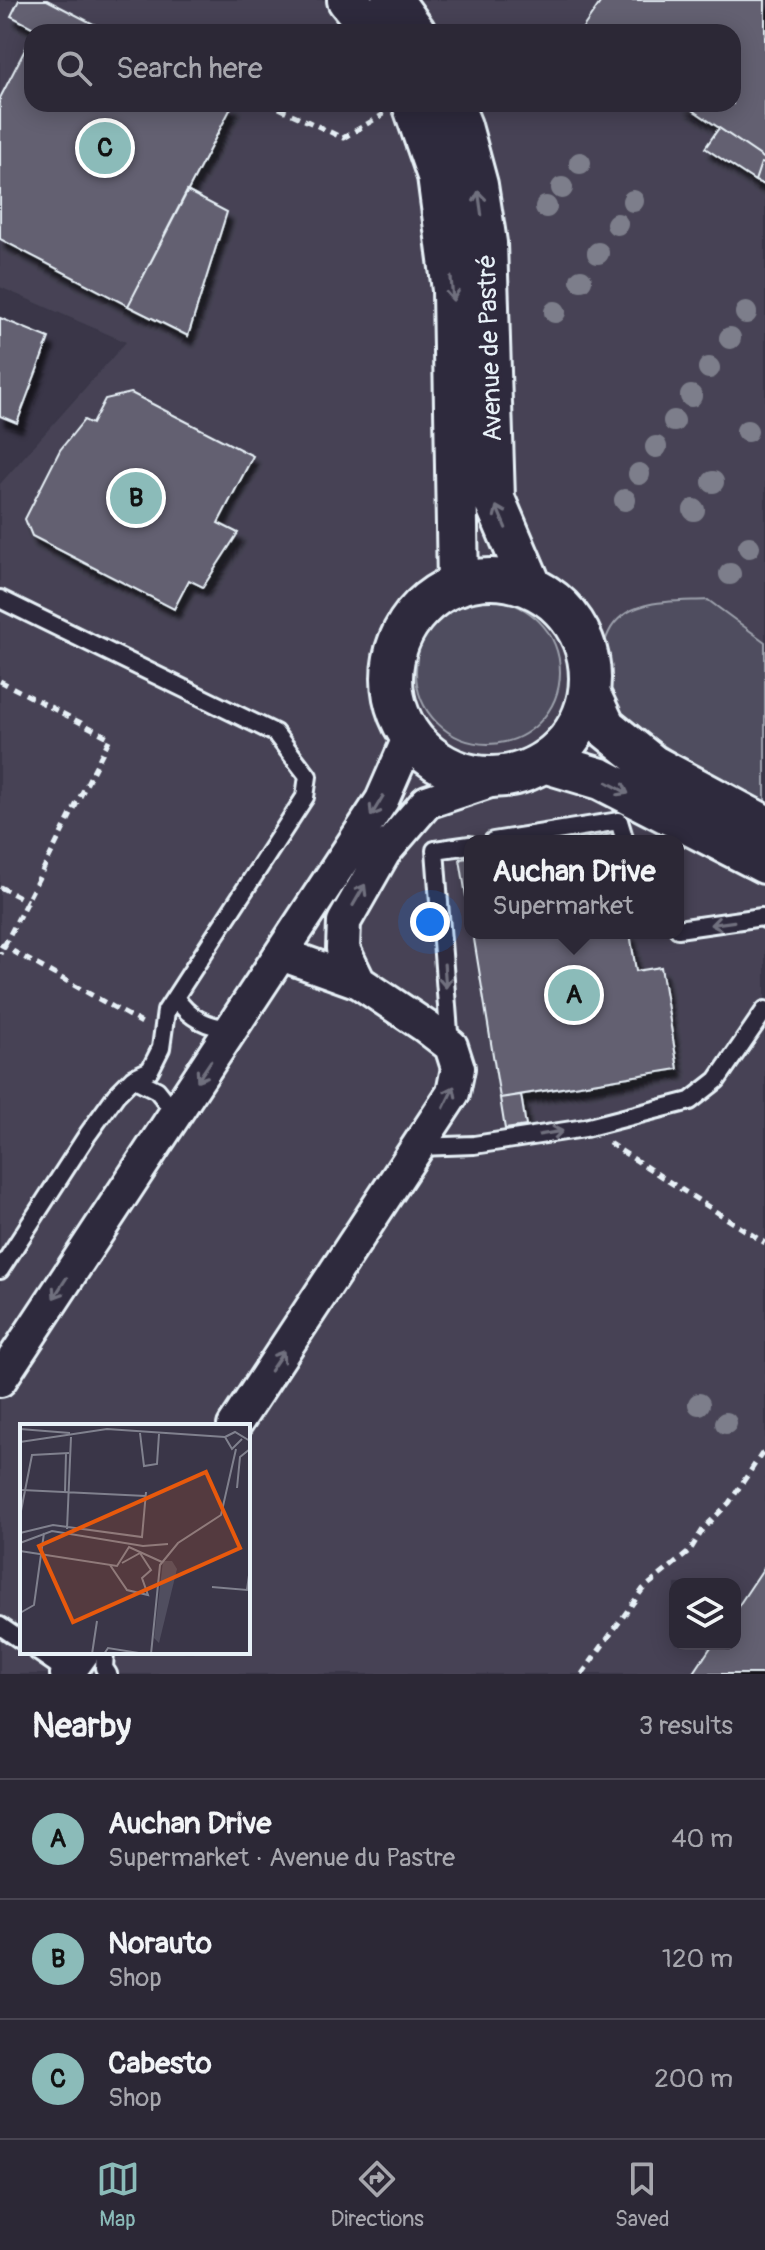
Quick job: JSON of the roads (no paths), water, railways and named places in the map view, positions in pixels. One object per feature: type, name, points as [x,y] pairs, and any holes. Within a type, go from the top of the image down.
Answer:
[{"type":"street","points":[[348,0],[368,24]]},
{"type":"street","points":[[392,0],[409,24]]},
{"type":"street","name":"Avenue de Pastré","points":[[405,112],[438,176],[453,290],[458,585]]},
{"type":"street","name":"Avenue de Pastré","points":[[455,112],[477,185],[486,243],[494,499],[532,588]]},
{"type":"street","points":[[359,982],[343,949],[344,922],[384,852],[427,802],[535,767],[544,762],[558,751],[578,725],[589,693],[589,666],[580,634],[565,611],[532,588],[505,580],[481,580],[441,592],[426,603],[402,634],[395,651],[393,690],[397,711],[410,736],[424,751],[452,770],[502,777]]},
{"type":"street","points":[[589,693],[605,727],[652,765],[765,826]]},
{"type":"street","points":[[0,1380],[382,800],[410,736]]},
{"type":"street","points":[[544,762],[601,779],[765,863]]},
{"type":"street","points":[[235,1424],[453,1093],[458,1068],[451,1046],[359,982],[281,954]]},
{"type":"lane","points":[[0,599],[275,733],[308,776],[305,797],[166,1011],[162,1039],[150,1070],[133,1078],[88,1134],[0,1270]]},
{"type":"lane","points":[[531,835],[619,821],[623,835]]},
{"type":"lane","points":[[451,1046],[435,850],[464,846]]},
{"type":"lane","points":[[684,928],[765,919]]},
{"type":"lane","points":[[175,997],[183,1010],[213,1028],[232,1028]]},
{"type":"lane","points":[[418,1147],[474,1145],[585,1128],[690,1101],[717,1080],[765,1010]]},
{"type":"lane","points":[[133,1078],[157,1090],[176,1114]]},
{"type":"lane","points":[[0,1626],[20,1641]]},
{"type":"lane","points":[[0,1638],[20,1642]]},
{"type":"lane","points":[[42,1654],[72,1668]]},
{"type":"lane","points":[[105,1654],[104,1668],[108,1674]]},
{"type":"place","name":"Cabesto","points":[[105,148]]},
{"type":"place","name":"Norauto","points":[[136,498]]},
{"type":"place","name":"Auchan Drive","points":[[574,995]]}]
